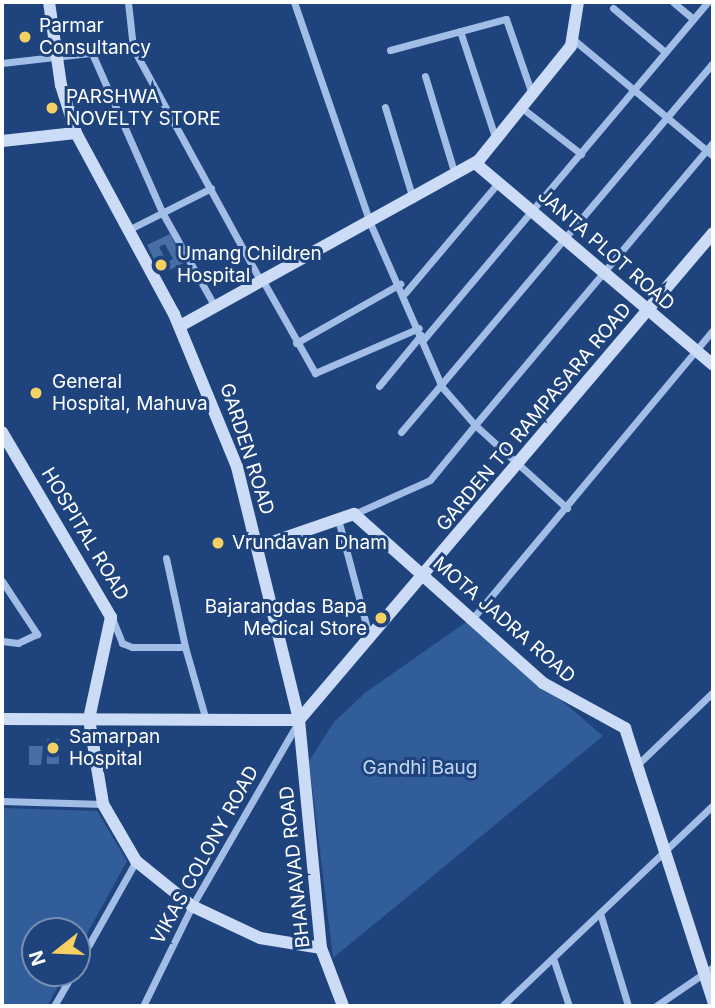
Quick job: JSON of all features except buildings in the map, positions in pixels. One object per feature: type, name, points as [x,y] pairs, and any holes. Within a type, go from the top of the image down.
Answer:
[{"type":"main road","name":"GARDEN ROAD","points":[[49,2],[55,57],[76,133],[180,326],[224,427],[258,547],[299,720]]},
{"type":"main road","points":[[180,326],[475,163],[496,141],[574,40],[578,2]]},
{"type":"main road","points":[[2,141],[76,133]]},
{"type":"main road","name":"JANTA PLOT ROAD","points":[[475,163],[713,365]]},
{"type":"main road","name":"GARDEN TO RAMPASARA ROAD","points":[[299,720],[426,577],[713,233]]},
{"type":"main road","name":"HOSPITAL ROAD","points":[[2,432],[111,617],[89,719],[103,804],[136,861],[192,906],[260,938],[321,948]]},
{"type":"main road","points":[[258,547],[354,514]]},
{"type":"main road","name":"MOTA JADRA ROAD","points":[[354,514],[564,698],[625,728],[665,851],[709,970],[713,1000]]},
{"type":"main road","points":[[2,719],[299,720]]},
{"type":"main road","name":"BHANAVAD ROAD","points":[[299,720],[321,948],[343,1006]]},
{"type":"street","points":[[128,2],[133,48],[296,343],[318,374],[421,334]]},
{"type":"street","points":[[294,2],[370,223],[405,293],[442,387],[475,425],[566,508]]},
{"type":"street","points":[[673,2],[694,19]]},
{"type":"street","points":[[379,386],[421,334],[581,154],[708,2]]},
{"type":"street","points":[[613,8],[665,52]]},
{"type":"street","points":[[390,50],[460,30],[509,20],[532,95]]},
{"type":"street","points":[[460,30],[496,141]]},
{"type":"street","points":[[574,40],[713,156]]},
{"type":"street","points":[[2,63],[133,48]]},
{"type":"street","points":[[91,51],[162,212],[215,307]]},
{"type":"street","points":[[401,432],[567,242],[713,64]]},
{"type":"street","points":[[425,76],[455,176]]},
{"type":"street","points":[[385,107],[413,199]]},
{"type":"street","points":[[522,108],[581,154]]},
{"type":"street","points":[[354,514],[430,480],[713,142]]},
{"type":"street","points":[[405,293],[498,183]]},
{"type":"street","points":[[128,230],[211,188]]},
{"type":"street","points":[[296,343],[400,284]]},
{"type":"street","points":[[473,618],[713,330]]},
{"type":"street","points":[[338,519],[370,639]]},
{"type":"street","points":[[166,558],[185,647],[206,720]]},
{"type":"street","points":[[2,581],[37,634],[18,643],[2,641]]},
{"type":"street","points":[[111,617],[122,643],[185,647]]},
{"type":"street","points":[[638,765],[713,692]]},
{"type":"street","name":"VIKAS COLONY ROAD","points":[[143,1006],[192,906],[299,720]]},
{"type":"street","points":[[2,801],[103,804]]},
{"type":"street","points":[[502,1006],[713,805]]},
{"type":"street","points":[[91,941],[136,861]]},
{"type":"street","points":[[600,913],[628,1006]]},
{"type":"street","points":[[553,958],[569,1006]]},
{"type":"street","points":[[656,1006],[709,970]]},
{"type":"street","points":[[54,1006],[65,987]]},
{"type":"green space","name":"Gandhi Baug","points":[[468,621],[603,736],[333,958],[309,761],[334,722],[366,692]]},
{"type":"green space","points":[[2,808],[97,811],[127,861],[91,927],[91,917],[21,917],[21,987],[57,987],[47,1006],[2,1006]]},
{"type":"place","name":"Parmar Consultancy","points":[[25,37]]},
{"type":"place","name":"PARSHWA NOVELTY STORE","points":[[52,108]]},
{"type":"place","name":"Umang Children Hospital","points":[[161,265]]},
{"type":"place","name":"General Hospital, Mahuva","points":[[36,393]]},
{"type":"place","name":"Vrundavan Dham","points":[[218,543]]},
{"type":"place","name":"Bajarangdas Bapa Medical Store","points":[[381,618]]},
{"type":"place","name":"Samarpan Hospital","points":[[53,748]]}]
